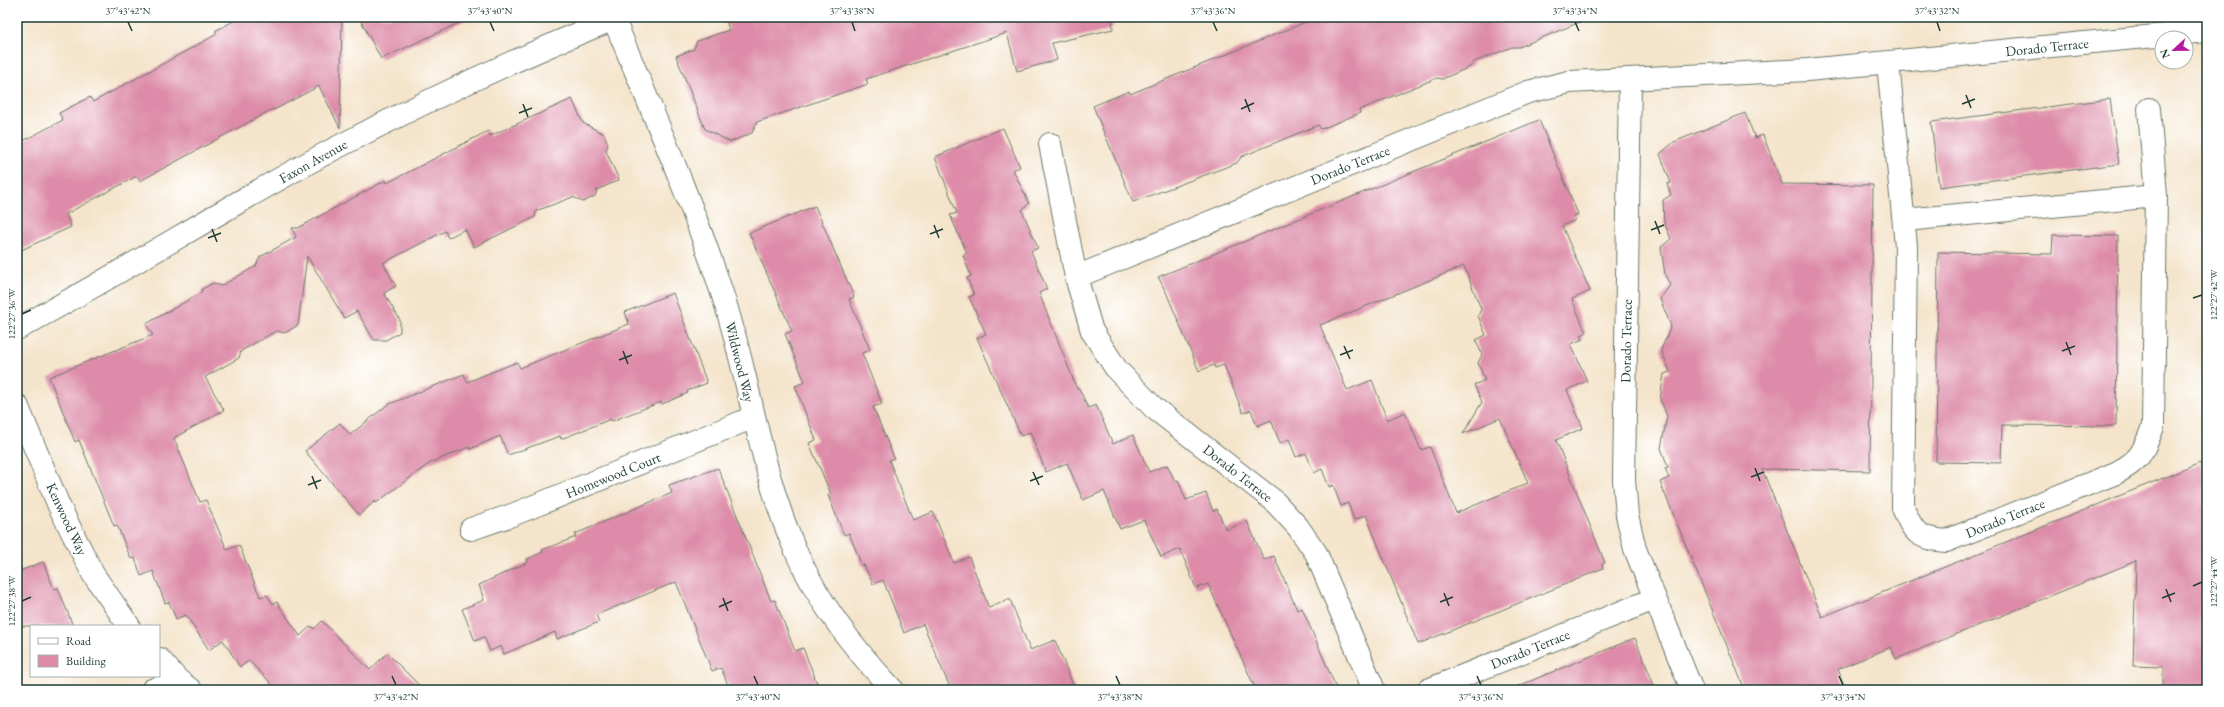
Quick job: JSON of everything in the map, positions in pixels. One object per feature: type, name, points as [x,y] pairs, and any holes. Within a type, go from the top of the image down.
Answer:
[{"type":"street","name":"Faxon Avenue","points":[[17,328],[118,274],[337,147],[476,78],[616,18]]},
{"type":"street","name":"Wildwood Way","points":[[616,18],[705,242],[724,298],[754,418],[778,502],[799,558],[827,610],[863,658],[893,690]]},
{"type":"street","name":"Dorado Terrace","points":[[1076,277],[1528,92],[1570,82],[1710,76],[1888,62],[2207,31]]},
{"type":"street","name":"Dorado Terrace","points":[[1888,62],[1905,220],[1906,246],[1903,508],[1912,528],[1926,539],[1946,541],[2116,473],[2133,464],[2144,450],[2153,427],[2156,196],[2149,109]]},
{"type":"street","name":"Dorado Terrace","points":[[1630,79],[1624,480],[1627,515],[1635,549],[1692,690]]},
{"type":"street","name":"Dorado Terrace","points":[[1050,144],[1076,277],[1092,331],[1117,370],[1154,408],[1273,500],[1298,527],[1316,553],[1374,690]]},
{"type":"street","points":[[1905,220],[2156,196]]},
{"type":"street","name":"Kenwood Way","points":[[17,405],[59,506],[93,574],[128,625]]},
{"type":"street","name":"Homewood Court","points":[[471,528],[520,512],[754,418]]},
{"type":"street","name":"Dorado Terrace","points":[[1428,690],[1654,599]]},
{"type":"street","points":[[160,660],[182,687]]},
{"type":"street","points":[[152,690],[182,687]]},
{"type":"building","points":[[241,17],[342,17],[340,128],[319,86],[274,110],[273,109],[140,181],[137,176],[66,214],[71,227],[17,252],[17,144],[63,120],[59,113],[90,97],[93,102],[217,34],[215,31]]},
{"type":"building","points":[[359,17],[472,17],[381,59]]},
{"type":"building","points":[[725,17],[1112,17],[1113,29],[1052,43],[1057,60],[1017,71],[1007,33],[866,79],[868,84],[757,122],[752,133],[730,142],[705,129],[676,56],[694,49],[697,41],[729,30]]},
{"type":"building","points":[[1318,17],[1590,18],[1519,47],[1512,47],[1474,62],[1470,67],[1442,79],[1437,78],[1359,110],[1360,113],[1321,129],[1318,125],[1241,157],[1237,163],[1133,202],[1093,106],[1129,91],[1130,94]]},
{"type":"building","points":[[572,99],[583,123],[604,134],[608,144],[606,151],[619,180],[597,190],[595,196],[583,202],[573,197],[536,211],[535,217],[474,247],[465,229],[448,238],[445,231],[383,263],[396,286],[384,293],[400,320],[400,332],[386,340],[374,340],[357,311],[344,318],[307,256],[298,325],[285,333],[276,331],[241,351],[239,358],[205,377],[224,410],[174,438],[200,502],[206,500],[227,550],[239,545],[260,597],[267,595],[273,604],[277,602],[300,636],[311,626],[314,629],[322,621],[370,670],[387,653],[424,690],[278,690],[249,661],[240,667],[223,640],[209,650],[186,615],[176,619],[169,602],[165,603],[153,571],[141,576],[135,558],[131,559],[117,525],[114,526],[79,440],[75,442],[49,377],[153,335],[146,324],[201,293],[202,289],[213,283],[221,286],[256,266],[260,257],[296,237],[292,228],[298,228],[386,180],[387,183],[488,131],[490,136]]},
{"type":"building","points":[[2110,99],[2119,164],[1939,187],[1931,122]]},
{"type":"building","points":[[1745,113],[1755,138],[1763,135],[1782,184],[1873,185],[1870,471],[1762,469],[1822,617],[2200,463],[2207,479],[2207,690],[2163,690],[2163,667],[2133,666],[2136,561],[1896,659],[1891,647],[1838,669],[1846,690],[1745,690],[1660,482],[1669,478],[1665,468],[1668,467],[1661,448],[1667,416],[1660,399],[1664,374],[1670,372],[1661,350],[1671,326],[1660,299],[1670,285],[1665,275],[1661,247],[1671,239],[1664,222],[1663,200],[1671,195],[1667,184],[1671,183],[1660,154],[1674,142]]},
{"type":"building","points":[[1539,120],[1578,214],[1573,216],[1575,220],[1562,226],[1590,291],[1572,299],[1586,333],[1581,335],[1583,339],[1571,344],[1587,381],[1567,390],[1583,428],[1556,440],[1605,563],[1602,564],[1603,568],[1418,644],[1366,515],[1354,520],[1348,503],[1341,506],[1333,485],[1329,487],[1322,469],[1314,473],[1306,453],[1296,457],[1289,439],[1280,443],[1271,420],[1257,426],[1251,410],[1243,413],[1224,365],[1215,368],[1214,365],[1199,371],[1166,292],[1158,277]],"holes":[[[1464,266],[1481,309],[1478,316],[1486,335],[1476,340],[1482,355],[1478,363],[1485,380],[1474,385],[1482,402],[1463,434],[1500,418],[1528,483],[1456,513],[1430,447],[1421,450],[1405,412],[1387,420],[1372,380],[1347,390],[1320,325]]]},
{"type":"building","points":[[1003,128],[1020,167],[1013,170],[1029,203],[1022,210],[1038,248],[1031,251],[1047,289],[1039,293],[1077,389],[1079,388],[1088,408],[1096,405],[1113,444],[1133,435],[1149,472],[1167,465],[1175,481],[1178,480],[1186,500],[1206,493],[1213,511],[1217,509],[1226,530],[1247,521],[1264,560],[1274,556],[1297,610],[1302,608],[1337,690],[1256,690],[1208,584],[1196,588],[1180,549],[1161,557],[1144,520],[1120,529],[1104,491],[1083,500],[1067,463],[1046,472],[1030,432],[1021,436],[977,338],[986,334],[969,297],[974,295],[967,278],[971,276],[963,255],[967,253],[950,215],[957,213],[935,157]]},
{"type":"building","points":[[815,206],[854,297],[849,299],[870,350],[862,353],[882,404],[873,407],[894,458],[889,460],[913,520],[933,512],[954,563],[969,557],[989,608],[1010,599],[1030,650],[1055,640],[1075,690],[951,690],[923,624],[904,633],[883,580],[873,584],[864,565],[862,566],[849,533],[844,535],[828,495],[831,494],[809,443],[816,440],[795,386],[805,382],[785,334],[792,331],[749,233]]},
{"type":"building","points":[[2053,235],[2118,236],[2116,426],[2002,425],[2001,463],[1936,462],[1938,252],[2052,254]]},
{"type":"building","points":[[673,293],[707,383],[687,391],[688,393],[662,404],[661,402],[612,421],[611,419],[561,439],[560,436],[508,455],[500,436],[470,449],[469,447],[430,463],[376,503],[375,501],[359,515],[305,451],[340,423],[350,435],[387,405],[464,374],[467,382],[517,362],[520,368],[629,324],[625,312]]},
{"type":"building","points":[[718,468],[771,601],[775,600],[795,651],[803,648],[820,690],[730,690],[721,668],[712,671],[676,582],[596,615],[599,622],[557,639],[555,632],[504,654],[501,646],[490,651],[484,637],[475,641],[462,609],[484,600],[479,585],[528,562],[527,559],[543,552],[542,550],[576,537],[575,534],[672,493],[669,485]]},
{"type":"building","points":[[43,562],[54,589],[58,588],[73,625],[17,626],[17,572]]},
{"type":"building","points":[[1635,638],[1656,690],[1511,690],[1511,689]]}]
